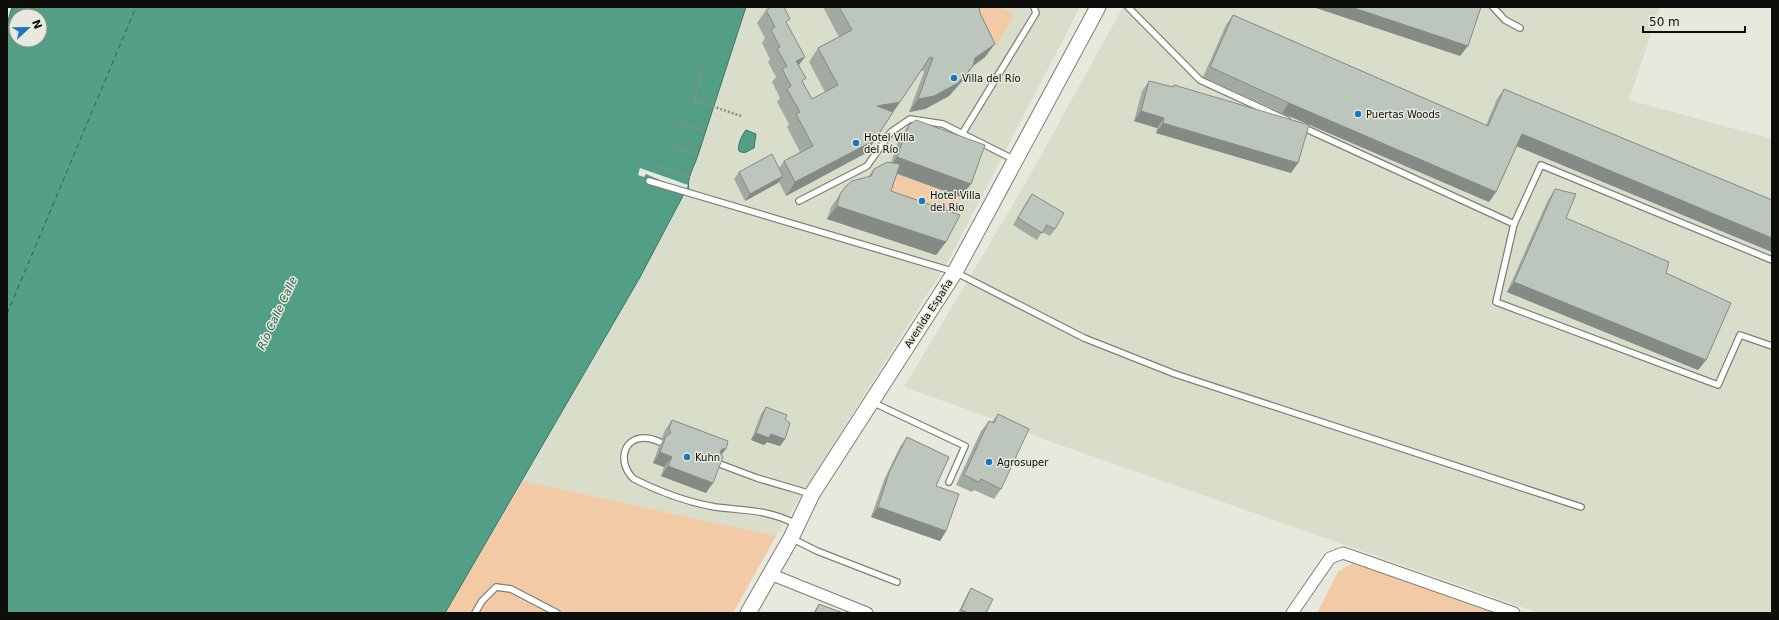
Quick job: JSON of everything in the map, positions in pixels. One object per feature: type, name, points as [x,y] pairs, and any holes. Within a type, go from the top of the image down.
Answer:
[{"type":"main road","name":"Avenida España","points":[[748,613],[791,538],[812,494],[954,272],[1098,7]]},
{"type":"street","points":[[1292,613],[1330,558],[1343,553],[1514,613]]},
{"type":"street","points":[[770,574],[867,613]]},
{"type":"lane","points":[[962,134],[1036,13],[1034,7]]},
{"type":"lane","points":[[1128,7],[1200,80],[1514,224]]},
{"type":"lane","points":[[1493,7],[1505,20],[1520,28]]},
{"type":"lane","points":[[799,201],[867,166],[891,132],[910,119],[943,124],[1016,160]]},
{"type":"lane","points":[[1772,260],[1541,165],[1514,224],[1496,302],[1718,384],[1740,335],[1772,346]]},
{"type":"lane","points":[[649,181],[954,272],[1084,338],[1175,374],[1581,507]]},
{"type":"lane","points":[[872,402],[965,446],[949,482]]},
{"type":"lane","points":[[660,442],[643,438],[636,439],[626,448],[623,462],[628,474],[634,479],[683,499],[715,506],[760,511],[797,524]]},
{"type":"lane","points":[[717,463],[757,478],[812,494]]},
{"type":"lane","points":[[791,538],[817,551],[896,582]]},
{"type":"lane","points":[[475,613],[482,601],[496,587],[511,589],[557,613]]},
{"type":"path","points":[[703,69],[694,100],[741,116]]},
{"type":"path","points":[[676,121],[706,132]]},
{"type":"path","points":[[668,145],[698,155]]},
{"type":"path","points":[[658,166],[690,177]]},
{"type":"shaded area","points":[[746,7],[1080,7],[947,263],[776,536],[523,481],[639,279],[688,185]]},
{"type":"shaded area","points":[[973,7],[996,7],[1012,13],[1013,17],[997,45],[994,44]]},
{"type":"shaded area","points":[[1123,7],[1660,7],[1629,100],[1772,139],[1772,613],[1539,613],[1043,439],[988,417],[904,387],[1024,186]]},
{"type":"shaded area","name":"Hotel Villa del Rio","points":[[893,172],[961,197],[950,229],[882,204]]},
{"type":"shaded area","points":[[523,481],[776,536],[733,613],[445,613]]},
{"type":"shaded area","points":[[1353,563],[1493,613],[1317,613],[1338,572]]},
{"type":"water","name":"Río Calle Calle","points":[[12,7],[746,7],[690,177],[688,186],[689,190],[685,192],[639,279],[445,613],[7,613],[8,21],[8,48],[48,48],[48,8]]},
{"type":"water","points":[[746,130],[756,134],[754,148],[747,152],[743,152],[739,151],[739,143]]},
{"type":"pier","points":[[640,168],[688,185],[685,191],[646,174],[644,177],[638,175]]},
{"type":"building","points":[[771,7],[784,7],[790,19],[786,22],[805,57],[796,61],[806,78],[802,81],[812,99],[838,85],[818,48],[852,30],[839,7],[979,7],[980,13],[995,44],[975,58],[973,66],[958,83],[934,96],[918,99],[933,58],[930,57],[900,102],[877,106],[893,112],[875,140],[795,182],[784,161],[813,146],[796,114],[800,112],[787,89],[791,86],[782,69],[787,66],[777,49],[780,47],[771,30],[775,27],[766,10]]},
{"type":"building","points":[[1351,7],[1481,7],[1468,46]]},
{"type":"building","points":[[1233,15],[1488,126],[1504,89],[1772,200],[1772,238],[1522,134],[1496,192],[1289,103],[1210,67]]},
{"type":"building","points":[[1149,81],[1173,87],[1174,85],[1309,125],[1298,163],[1163,123],[1164,118],[1141,111]]},
{"type":"building","points":[[916,120],[985,145],[971,184],[897,157],[909,125]]},
{"type":"building","points":[[772,154],[783,176],[750,194],[739,172]]},
{"type":"building","points":[[887,162],[900,164],[891,191],[960,215],[946,242],[837,206],[840,194],[845,187],[852,181],[871,176],[874,169]]},
{"type":"building","points":[[1555,189],[1576,194],[1566,218],[1669,262],[1666,273],[1731,303],[1706,360],[1514,282]]},
{"type":"building","points":[[1032,194],[1064,213],[1055,229],[1047,225],[1042,233],[1018,218]]},
{"type":"building","points":[[766,407],[787,415],[785,419],[790,423],[785,439],[771,434],[769,438],[756,433]]},
{"type":"building","name":"Agrosuper","points":[[998,414],[1029,429],[1001,489],[981,479],[979,482],[964,475],[989,421],[994,423]]},
{"type":"building","name":"Kuhn","points":[[672,420],[728,441],[726,449],[722,449],[720,452],[723,457],[713,483],[668,466],[672,457],[660,452],[666,436],[671,433],[669,428]]},
{"type":"building","points":[[907,437],[949,457],[936,486],[959,494],[946,531],[878,507],[890,470]]},
{"type":"building","points":[[971,588],[993,599],[986,613],[968,613],[961,610]]},
{"type":"building","points":[[819,604],[843,613],[815,613]]},
{"type":"ferry route","points":[[7,314],[136,7]]},
{"type":"place","name":"Villa del Río","points":[[954,78]]},
{"type":"place","name":"Puertas Woods","points":[[1358,114]]},
{"type":"place","name":"Hotel Villa del Río","points":[[856,143]]},
{"type":"place","name":"Hotel Villa del Rio","points":[[922,201]]},
{"type":"place","name":"Kuhn","points":[[687,457]]},
{"type":"place","name":"Agrosuper","points":[[989,462]]}]
